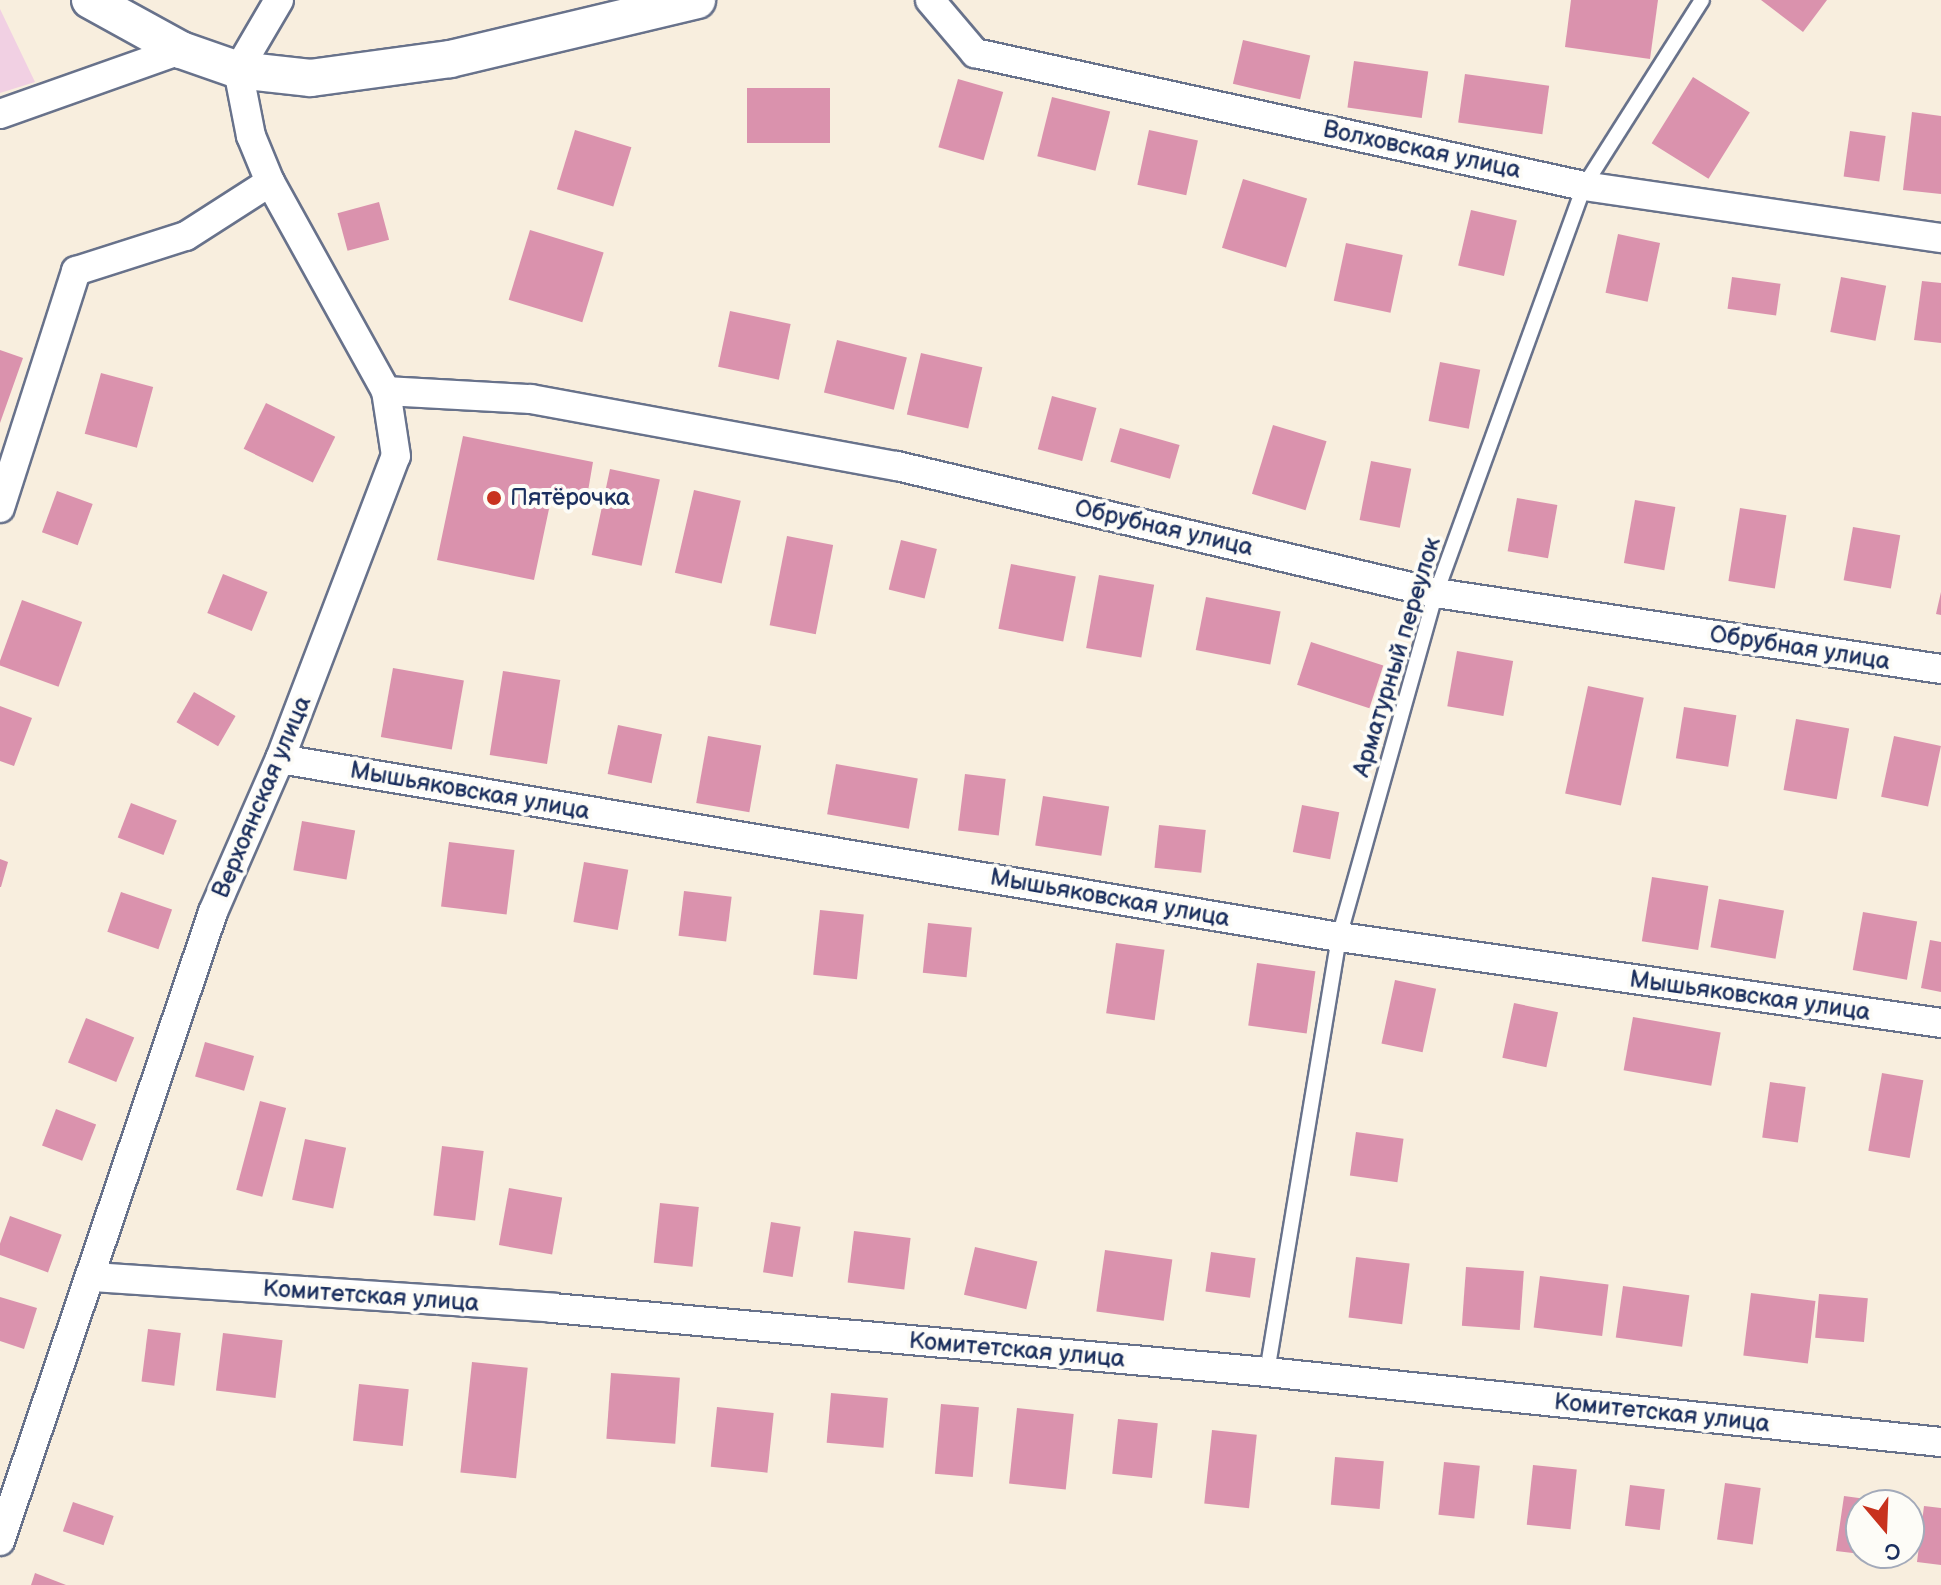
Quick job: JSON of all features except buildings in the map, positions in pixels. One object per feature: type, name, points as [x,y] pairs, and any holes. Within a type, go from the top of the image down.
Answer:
[{"type":"street","points":[[90,0],[181,50],[238,70],[311,78],[450,59],[697,0]]},
{"type":"street","points":[[238,70],[279,0]]},
{"type":"street","name":"Волховская улица","points":[[930,0],[975,53],[1584,186],[1941,238]]},
{"type":"street","points":[[0,114],[181,50]]},
{"type":"street","name":"Верхоянская улица","points":[[0,1541],[92,1277],[213,912],[280,759],[396,456],[386,391],[270,182],[251,136],[238,70]]},
{"type":"street","points":[[0,508],[76,271],[186,236],[270,182]]},
{"type":"street","name":"Обрубная улица","points":[[386,391],[531,399],[897,466],[1436,593],[1941,669]]},
{"type":"street","name":"Мышьяковская улица","points":[[280,759],[1339,937],[1941,1023]]},
{"type":"street","name":"Комитетская улица","points":[[92,1277],[553,1308],[1267,1372],[1941,1442]]},
{"type":"lane","name":"Арматурный переулок","points":[[1267,1372],[1339,937],[1436,593],[1584,186],[1702,0]]},
{"type":"shaded area","points":[[0,9],[35,82],[0,93]]},
{"type":"place","name":"Пятёрочка","points":[[494,498]]}]
